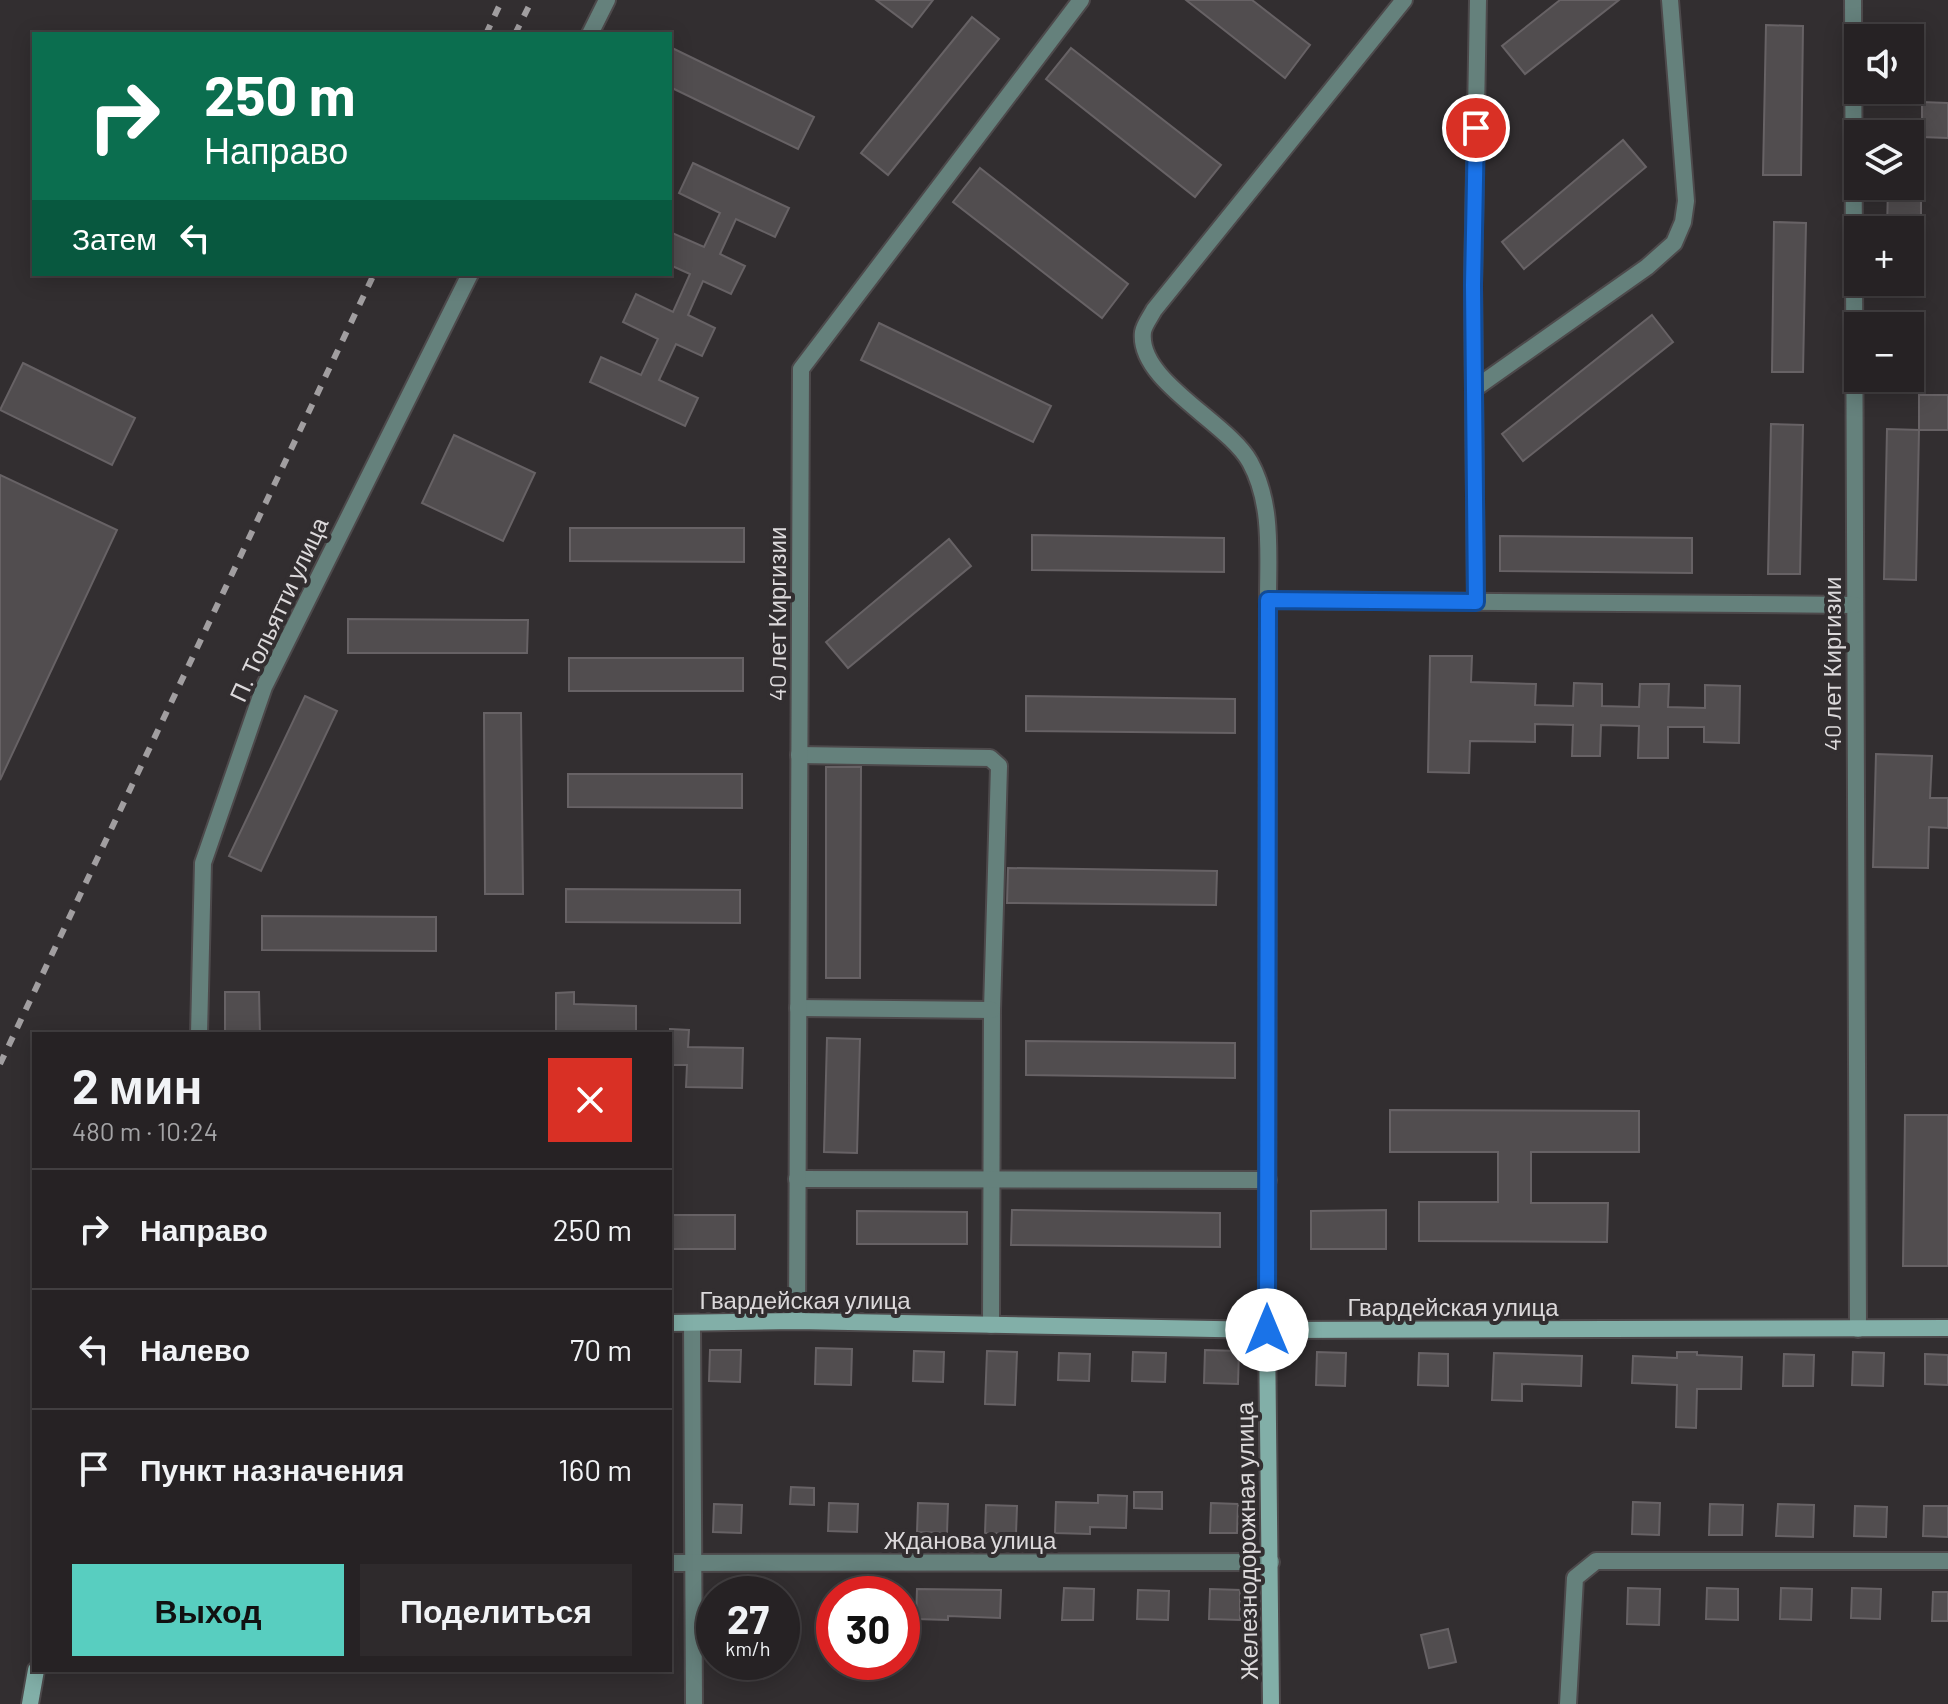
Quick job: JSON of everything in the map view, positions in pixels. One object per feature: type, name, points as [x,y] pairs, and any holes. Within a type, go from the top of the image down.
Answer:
[{"type":"street","points":[[591,32],[607,0]]},
{"type":"street","name":"40 лет Киргизии","points":[[797,1321],[801,369],[1081,0]]},
{"type":"street","points":[[1267,1330],[1268,531],[1264,494],[1248,459],[1203,412],[1159,375],[1145,351],[1143,331],[1154,310],[1404,0]]},
{"type":"street","points":[[1476,602],[1473,285],[1478,0]]},
{"type":"street","points":[[1474,389],[1647,267],[1674,243],[1683,222],[1686,201],[1670,0]]},
{"type":"street","name":"40 лет Киргизии","points":[[1853,0],[1858,1329]]},
{"type":"street","name":"П. Тольятти улица","points":[[199,1032],[203,863],[264,687],[469,276]]},
{"type":"street","points":[[1268,600],[1855,605]]},
{"type":"street","points":[[799,755],[990,758],[996,761],[1001,771],[992,1010],[991,1325]]},
{"type":"street","points":[[798,1008],[992,1010]]},
{"type":"street","points":[[797,1179],[1268,1180]]},
{"type":"street","name":"Гвардейская улица","points":[[672,1323],[797,1321],[1267,1330],[1948,1328]]},
{"type":"street","points":[[692,1323],[694,1704]]},
{"type":"street","name":"Железнодорожная улица","points":[[1267,1330],[1271,1704]]},
{"type":"street","points":[[1568,1704],[1575,1578],[1596,1561],[1948,1561]]},
{"type":"street","name":"Жданова улица","points":[[672,1563],[1271,1562]]},
{"type":"street","points":[[30,1704],[36,1672]]},
{"type":"building","points":[[876,0],[933,0],[912,27]]},
{"type":"building","points":[[1186,0],[1252,0],[1310,45],[1285,78]]},
{"type":"building","points":[[1560,0],[1619,0],[1525,74],[1502,46]]},
{"type":"building","points":[[972,17],[999,39],[888,175],[861,153]]},
{"type":"building","points":[[1766,25],[1803,26],[1801,175],[1763,175]]},
{"type":"building","points":[[672,48],[814,117],[798,149],[672,88]]},
{"type":"building","points":[[1071,48],[1221,165],[1195,197],[1046,79]]},
{"type":"building","points":[[1924,102],[1948,103],[1948,138],[1924,137]]},
{"type":"building","points":[[1623,140],[1646,167],[1524,269],[1502,242]]},
{"type":"building","points":[[693,163],[789,208],[775,237],[736,219],[720,254],[745,266],[731,294],[703,281],[688,315],[715,328],[702,356],[676,344],[659,380],[698,398],[685,426],[590,382],[601,357],[641,375],[658,339],[623,322],[636,294],[673,312],[690,274],[672,266],[672,233],[704,247],[720,213],[679,193]]},
{"type":"building","points":[[980,168],[1128,284],[1102,318],[953,202]]},
{"type":"building","points":[[1888,200],[1921,200],[1921,216],[1887,216]]},
{"type":"building","points":[[1774,222],[1806,223],[1803,372],[1772,372]]},
{"type":"building","points":[[1652,315],[1673,342],[1523,461],[1502,434]]},
{"type":"building","points":[[879,323],[1051,406],[1033,442],[861,360]]},
{"type":"building","points":[[23,363],[135,418],[112,465],[0,410]]},
{"type":"building","points":[[1919,395],[1948,395],[1948,430],[1919,430]]},
{"type":"building","points":[[1771,424],[1803,425],[1800,574],[1768,574]]},
{"type":"building","points":[[1887,429],[1919,430],[1916,580],[1884,579]]},
{"type":"building","points":[[454,435],[535,473],[503,541],[422,503]]},
{"type":"building","points":[[0,475],[117,530],[0,780]]},
{"type":"building","points":[[570,528],[744,528],[744,562],[570,561]]},
{"type":"building","points":[[1032,535],[1224,538],[1224,572],[1032,570]]},
{"type":"building","points":[[1500,536],[1692,538],[1692,573],[1500,571]]},
{"type":"building","points":[[949,539],[971,566],[848,668],[826,642]]},
{"type":"building","points":[[348,619],[528,620],[527,653],[348,653]]},
{"type":"building","points":[[1430,656],[1472,656],[1471,682],[1536,684],[1535,705],[1573,706],[1574,683],[1602,684],[1602,706],[1639,707],[1640,684],[1669,684],[1668,707],[1705,708],[1705,685],[1740,686],[1739,743],[1704,742],[1704,727],[1668,727],[1668,758],[1638,758],[1639,726],[1601,725],[1600,756],[1572,756],[1573,725],[1535,724],[1535,742],[1470,741],[1469,773],[1428,772]]},
{"type":"building","points":[[569,658],[743,658],[743,691],[569,691]]},
{"type":"building","points":[[305,696],[337,711],[261,871],[229,856]]},
{"type":"building","points":[[1026,696],[1235,699],[1235,733],[1026,731]]},
{"type":"building","points":[[484,713],[521,713],[523,894],[485,894]]},
{"type":"building","points":[[1876,754],[1932,756],[1930,798],[1948,798],[1948,828],[1929,827],[1928,868],[1873,867]]},
{"type":"building","points":[[826,767],[861,767],[860,978],[826,978]]},
{"type":"building","points":[[568,774],[742,774],[742,808],[568,807]]},
{"type":"building","points":[[1008,868],[1217,871],[1216,905],[1007,903]]},
{"type":"building","points":[[566,889],[740,890],[740,923],[566,922]]},
{"type":"building","points":[[262,916],[436,917],[436,951],[262,950]]},
{"type":"building","points":[[225,992],[259,992],[260,1032],[225,1032]]},
{"type":"building","points":[[574,992],[574,1004],[636,1006],[636,1032],[556,1032],[556,993]]},
{"type":"building","points":[[670,1029],[689,1030],[688,1047],[743,1048],[742,1088],[686,1087],[687,1065],[672,1065]]},
{"type":"building","points":[[827,1038],[860,1039],[857,1153],[824,1152]]},
{"type":"building","points":[[1026,1041],[1235,1043],[1235,1078],[1026,1075]]},
{"type":"building","points":[[1390,1110],[1639,1111],[1639,1152],[1531,1152],[1531,1203],[1608,1203],[1607,1242],[1419,1241],[1419,1202],[1498,1202],[1498,1152],[1390,1152]]},
{"type":"building","points":[[1905,1115],[1948,1115],[1948,1266],[1903,1266]]},
{"type":"building","points":[[1012,1210],[1220,1213],[1220,1247],[1011,1245]]},
{"type":"building","points":[[1386,1210],[1386,1249],[1311,1249],[1311,1211]]},
{"type":"building","points":[[857,1211],[967,1212],[967,1244],[857,1244]]},
{"type":"building","points":[[672,1215],[735,1215],[735,1249],[672,1249]]},
{"type":"building","points":[[816,1348],[852,1349],[851,1385],[815,1384]]},
{"type":"building","points":[[710,1350],[741,1350],[740,1382],[709,1381]]},
{"type":"building","points":[[1205,1350],[1239,1351],[1238,1384],[1204,1383]]},
{"type":"building","points":[[914,1351],[944,1352],[943,1382],[913,1381]]},
{"type":"building","points":[[987,1351],[1017,1352],[1015,1405],[985,1404]]},
{"type":"building","points":[[1133,1352],[1166,1353],[1165,1382],[1132,1381]]},
{"type":"building","points":[[1317,1352],[1346,1353],[1345,1386],[1316,1385]]},
{"type":"building","points":[[1677,1352],[1742,1357],[1741,1389],[1697,1389],[1696,1428],[1676,1427],[1677,1385],[1632,1383],[1633,1356],[1677,1358]]},
{"type":"building","points":[[1853,1352],[1884,1353],[1883,1386],[1852,1385]]},
{"type":"building","points":[[1059,1353],[1090,1354],[1089,1381],[1058,1380]]},
{"type":"building","points":[[1419,1353],[1448,1354],[1448,1386],[1418,1385]]},
{"type":"building","points":[[1494,1353],[1582,1356],[1581,1386],[1522,1384],[1522,1401],[1492,1400]]},
{"type":"building","points":[[1784,1354],[1814,1355],[1813,1386],[1783,1386]]},
{"type":"building","points":[[1925,1354],[1948,1355],[1948,1385],[1925,1384]]},
{"type":"building","points":[[791,1487],[814,1488],[814,1505],[790,1504]]},
{"type":"building","points":[[1134,1492],[1162,1492],[1162,1509],[1134,1508]]},
{"type":"building","points":[[1098,1495],[1127,1496],[1126,1528],[1090,1527],[1090,1534],[1055,1533],[1056,1502],[1098,1503]]},
{"type":"building","points":[[1633,1502],[1660,1503],[1659,1535],[1632,1534]]},
{"type":"building","points":[[829,1503],[858,1504],[857,1532],[828,1531]]},
{"type":"building","points":[[918,1503],[948,1504],[947,1533],[917,1532]]},
{"type":"building","points":[[1211,1503],[1238,1504],[1237,1533],[1210,1533]]},
{"type":"building","points":[[714,1504],[742,1505],[741,1533],[713,1532]]},
{"type":"building","points":[[1710,1504],[1743,1505],[1742,1535],[1709,1535]]},
{"type":"building","points":[[1778,1504],[1814,1505],[1813,1537],[1776,1536]]},
{"type":"building","points":[[986,1505],[1017,1506],[1016,1534],[985,1533]]},
{"type":"building","points":[[1855,1506],[1887,1507],[1886,1537],[1854,1536]]},
{"type":"building","points":[[1924,1506],[1948,1506],[1948,1537],[1923,1536]]},
{"type":"building","points":[[1064,1588],[1094,1589],[1093,1620],[1062,1620]]},
{"type":"building","points":[[1628,1588],[1660,1589],[1659,1625],[1627,1624]]},
{"type":"building","points":[[1707,1588],[1738,1589],[1738,1620],[1706,1619]]},
{"type":"building","points":[[1781,1588],[1812,1589],[1811,1620],[1780,1619]]},
{"type":"building","points":[[1852,1588],[1881,1589],[1880,1619],[1851,1618]]},
{"type":"building","points":[[920,1589],[1001,1590],[1000,1618],[948,1616],[948,1620],[920,1619]]},
{"type":"building","points":[[1210,1589],[1240,1590],[1240,1620],[1209,1619]]},
{"type":"building","points":[[1138,1590],[1169,1591],[1168,1620],[1137,1619]]},
{"type":"building","points":[[1933,1592],[1948,1592],[1948,1621],[1932,1621]]},
{"type":"building","points":[[1448,1629],[1456,1662],[1429,1668],[1421,1635]]},
{"type":"railway","points":[[487,32],[502,0]]},
{"type":"railway","points":[[516,32],[532,0]]},
{"type":"railway","points":[[0,1064],[373,276]]},
{"type":"route","points":[[1267,1330],[1268,600],[1476,602],[1473,285],[1476,128]]}]
